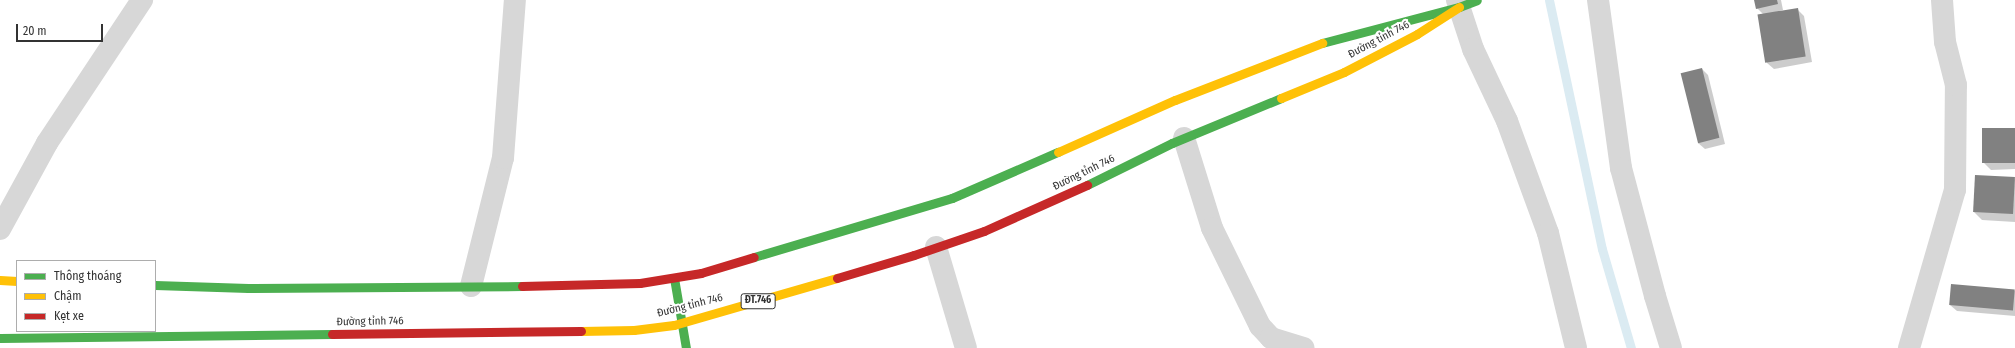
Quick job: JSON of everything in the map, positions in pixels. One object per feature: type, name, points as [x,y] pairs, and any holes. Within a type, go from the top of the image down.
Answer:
[{"type":"main road","name":"Đường tỉnh 746","points":[[156,285],[248,288],[595,285],[640,283],[701,273],[952,198],[1175,100],[1332,39],[1464,2]]},
{"type":"main road","name":"Đường tỉnh 746","points":[[0,338],[253,342],[634,330],[682,322],[936,247],[984,231],[1061,198],[1184,138],[1344,72],[1417,34],[1464,2]]},
{"type":"main road","points":[[674,278],[686,348]]},
{"type":"main road","points":[[0,280],[16,281]]},
{"type":"street","points":[[0,229],[47,144],[142,0]]},
{"type":"street","points":[[471,286],[503,158],[515,0]]},
{"type":"street","points":[[1598,0],[1621,168],[1655,296],[1671,348]]},
{"type":"street","points":[[1909,348],[1955,190],[1956,85],[1945,42],[1942,0]]},
{"type":"street","points":[[1464,2],[1473,49],[1507,121],[1548,233],[1576,348]]},
{"type":"street","points":[[1184,138],[1212,228],[1260,326],[1271,338],[1303,348]]},
{"type":"street","points":[[936,247],[966,348]]},
{"type":"building","points":[[1754,0],[1777,0],[1778,4],[1756,9]]},
{"type":"building","points":[[1798,8],[1806,56],[1765,63],[1758,14]]},
{"type":"building","points":[[1702,68],[1719,138],[1698,143],[1681,73]]},
{"type":"building","points":[[1982,128],[2015,128],[2015,163],[1982,163]]},
{"type":"building","points":[[1975,175],[2015,177],[2013,214],[1973,212]]},
{"type":"building","points":[[1951,284],[2015,290],[2013,310],[1949,305]]},
{"type":"waterway","points":[[1549,0],[1602,249],[1631,348]]},
{"type":"traffic: fast","points":[[1322,43],[1459,7],[1477,0]]},
{"type":"traffic: fast","points":[[1087,185],[1172,143],[1281,98]]},
{"type":"traffic: fast","points":[[754,257],[952,198],[1058,152]]},
{"type":"traffic: fast","points":[[674,278],[686,348]]},
{"type":"traffic: fast","points":[[156,285],[248,288],[522,286]]},
{"type":"traffic: fast","points":[[0,338],[332,334]]},
{"type":"traffic: slow","points":[[1281,98],[1344,72],[1417,34],[1459,7]]},
{"type":"traffic: slow","points":[[1058,152],[1175,100],[1322,43]]},
{"type":"traffic: slow","points":[[581,331],[634,330],[674,325],[837,278]]},
{"type":"traffic: slow","points":[[0,280],[16,281]]},
{"type":"traffic: jam","points":[[837,278],[914,255],[984,231],[1087,185]]},
{"type":"traffic: jam","points":[[522,286],[640,283],[701,273],[754,257]]},
{"type":"traffic: jam","points":[[332,334],[581,331]]}]
